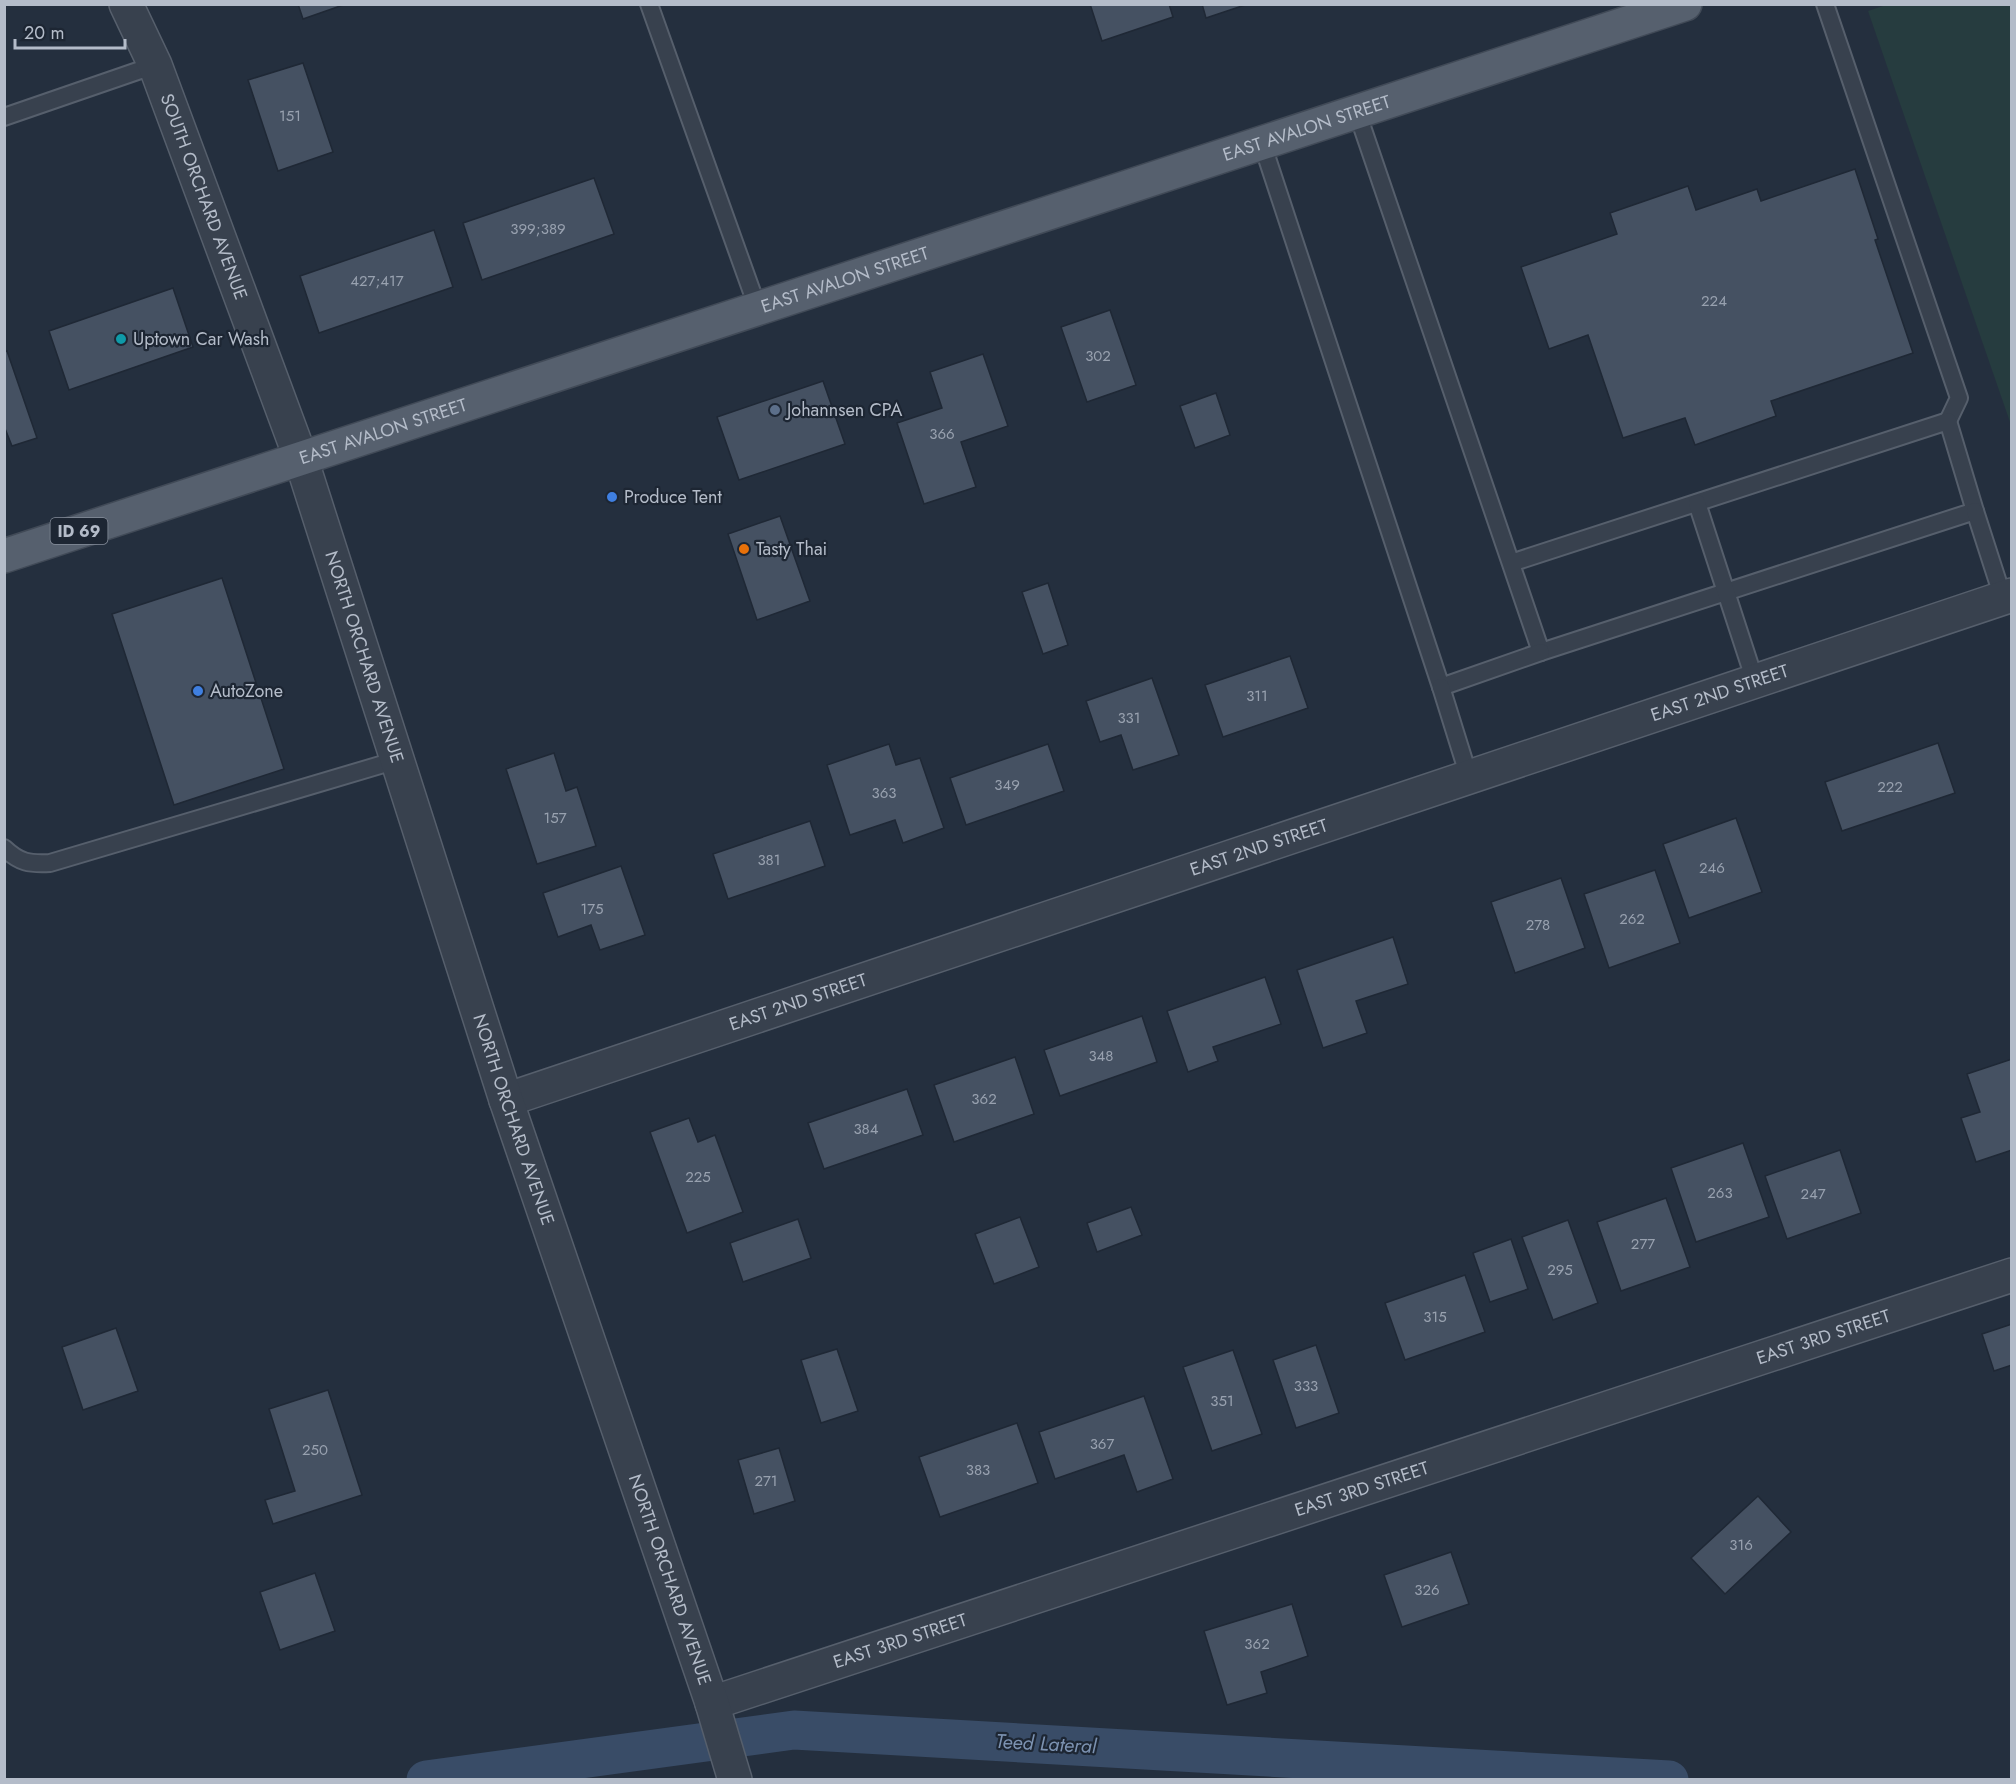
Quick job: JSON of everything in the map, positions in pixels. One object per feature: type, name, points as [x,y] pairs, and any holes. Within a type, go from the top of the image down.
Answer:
[{"type":"main road","name":"EAST AVALON STREET","points":[[4,556],[1685,4]]},
{"type":"street","name":"SOUTH ORCHARD AVENUE","points":[[126,4],[155,65],[301,459]]},
{"type":"street","name":"NORTH ORCHARD AVENUE","points":[[301,459],[507,1100],[719,1724],[735,1779]]},
{"type":"street","name":"EAST 2ND STREET","points":[[507,1100],[2007,597]]},
{"type":"street","name":"EAST 3RD STREET","points":[[719,1724],[2012,1275]]},
{"type":"lane","points":[[649,4],[758,309]]},
{"type":"lane","points":[[1825,4],[1959,398],[1948,421],[1976,511],[2007,597]]},
{"type":"lane","points":[[4,117],[155,65]]},
{"type":"lane","points":[[1357,112],[1541,652]]},
{"type":"lane","points":[[1262,143],[1469,777]]},
{"type":"lane","points":[[1511,563],[1948,421]]},
{"type":"lane","points":[[1697,502],[1755,681]]},
{"type":"lane","points":[[1440,687],[1976,511]]},
{"type":"lane","points":[[4,848],[28,864],[50,863],[397,760]]},
{"type":"green space","points":[[1889,4],[2011,5],[2011,425],[1868,11]]},
{"type":"building","points":[[298,4],[346,4],[303,19]]},
{"type":"building","points":[[1090,4],[1169,4],[1173,17],[1102,41]]},
{"type":"building","points":[[1202,4],[1248,4],[1206,18]]},
{"type":"building","points":[[303,63],[333,152],[278,171],[248,80]]},
{"type":"building","points":[[1855,169],[1878,239],[1875,240],[1913,353],[1771,401],[1776,416],[1695,445],[1685,418],[1623,438],[1588,335],[1549,349],[1521,267],[1617,234],[1610,213],[1688,186],[1696,210],[1757,189],[1761,201]]},
{"type":"building","points":[[594,178],[614,234],[482,280],[463,223]]},
{"type":"building","points":[[434,230],[453,287],[319,333],[300,276]]},
{"type":"building","name":"Uptown Car Wash","points":[[173,288],[193,347],[69,390],[49,331]]},
{"type":"building","points":[[1110,310],[1136,385],[1087,402],[1061,327]]},
{"type":"building","points":[[7,351],[37,438],[12,446],[4,426],[4,352]]},
{"type":"building","points":[[983,354],[1008,426],[961,442],[976,487],[924,504],[897,423],[942,408],[930,372]]},
{"type":"building","points":[[823,381],[845,444],[739,480],[717,417]]},
{"type":"building","points":[[1216,393],[1230,435],[1195,448],[1180,406]]},
{"type":"building","points":[[780,516],[810,601],[757,620],[728,534]]},
{"type":"building","name":"AutoZone","points":[[222,578],[284,769],[174,805],[112,614]]},
{"type":"building","points":[[1048,583],[1068,645],[1043,654],[1022,592]]},
{"type":"building","points":[[1290,656],[1308,708],[1223,737],[1205,685]]},
{"type":"building","points":[[1152,678],[1179,755],[1133,770],[1121,735],[1100,742],[1086,701]]},
{"type":"building","points":[[1938,743],[1955,793],[1842,831],[1825,782]]},
{"type":"building","points":[[889,744],[896,765],[920,758],[944,828],[903,843],[895,820],[850,835],[827,765]]},
{"type":"building","points":[[1048,744],[1064,791],[966,825],[950,778]]},
{"type":"building","points":[[554,753],[566,791],[577,787],[596,846],[537,864],[506,769]]},
{"type":"building","points":[[1736,818],[1762,892],[1689,918],[1663,844]]},
{"type":"building","points":[[810,821],[825,866],[728,899],[713,854]]},
{"type":"building","points":[[621,866],[645,935],[600,950],[591,925],[558,937],[543,893]]},
{"type":"building","points":[[1655,870],[1680,943],[1609,968],[1584,894]]},
{"type":"building","points":[[1561,878],[1585,948],[1515,973],[1491,902]]},
{"type":"building","points":[[1393,937],[1408,984],[1356,1001],[1367,1033],[1323,1048],[1297,970]]},
{"type":"building","points":[[1265,977],[1281,1024],[1213,1047],[1218,1061],[1188,1072],[1167,1011]]},
{"type":"building","points":[[1142,1016],[1157,1062],[1060,1096],[1044,1050]]},
{"type":"building","points":[[1015,1057],[1034,1114],[954,1142],[934,1085]]},
{"type":"building","points":[[2012,1059],[2012,1150],[1976,1162],[1961,1118],[1980,1112],[1967,1074]]},
{"type":"building","points":[[907,1089],[923,1135],[824,1169],[808,1123]]},
{"type":"building","points":[[689,1118],[698,1142],[715,1135],[743,1212],[687,1233],[650,1132]]},
{"type":"building","points":[[1743,1143],[1769,1217],[1696,1242],[1671,1168]]},
{"type":"building","points":[[1840,1150],[1861,1213],[1787,1239],[1765,1176]]},
{"type":"building","points":[[1666,1198],[1690,1267],[1621,1291],[1597,1222]]},
{"type":"building","points":[[1131,1207],[1142,1235],[1097,1252],[1087,1223]]},
{"type":"building","points":[[1020,1217],[1039,1267],[994,1284],[975,1234]]},
{"type":"building","points":[[798,1219],[811,1258],[743,1282],[730,1243]]},
{"type":"building","points":[[1568,1220],[1598,1303],[1553,1320],[1522,1237]]},
{"type":"building","points":[[1511,1239],[1528,1289],[1490,1302],[1473,1253]]},
{"type":"building","points":[[1465,1275],[1485,1332],[1405,1360],[1385,1303]]},
{"type":"building","points":[[2012,1324],[2012,1365],[1994,1371],[1982,1334]]},
{"type":"building","points":[[116,1328],[138,1391],[83,1410],[62,1347]]},
{"type":"building","points":[[1316,1345],[1339,1413],[1296,1428],[1273,1360]]},
{"type":"building","points":[[837,1349],[858,1411],[821,1423],[801,1360]]},
{"type":"building","points":[[1233,1350],[1262,1434],[1212,1451],[1183,1367]]},
{"type":"building","points":[[328,1390],[362,1495],[273,1524],[265,1500],[295,1491],[269,1409]]},
{"type":"building","points":[[1144,1396],[1173,1479],[1137,1492],[1124,1455],[1055,1479],[1039,1432]]},
{"type":"building","points":[[1017,1423],[1038,1483],[940,1517],[919,1457]]},
{"type":"building","points":[[779,1448],[795,1501],[754,1514],[738,1460]]},
{"type":"building","points":[[1758,1496],[1791,1532],[1725,1594],[1691,1558]]},
{"type":"building","points":[[1451,1552],[1469,1604],[1402,1627],[1384,1575]]},
{"type":"building","points":[[315,1573],[335,1631],[280,1650],[260,1592]]},
{"type":"building","points":[[1292,1604],[1308,1656],[1261,1672],[1267,1693],[1227,1705],[1204,1631]]},
{"type":"waterway","name":"Teed Lateral","points":[[426,1780],[794,1730],[1669,1780]]},
{"type":"place","name":"Uptown Car Wash","points":[[121,339]]},
{"type":"place","name":"Johannsen CPA","points":[[775,410]]},
{"type":"place","name":"Produce Tent","points":[[612,497]]},
{"type":"place","name":"Tasty Thai","points":[[744,549]]},
{"type":"place","name":"AutoZone","points":[[198,691]]}]
